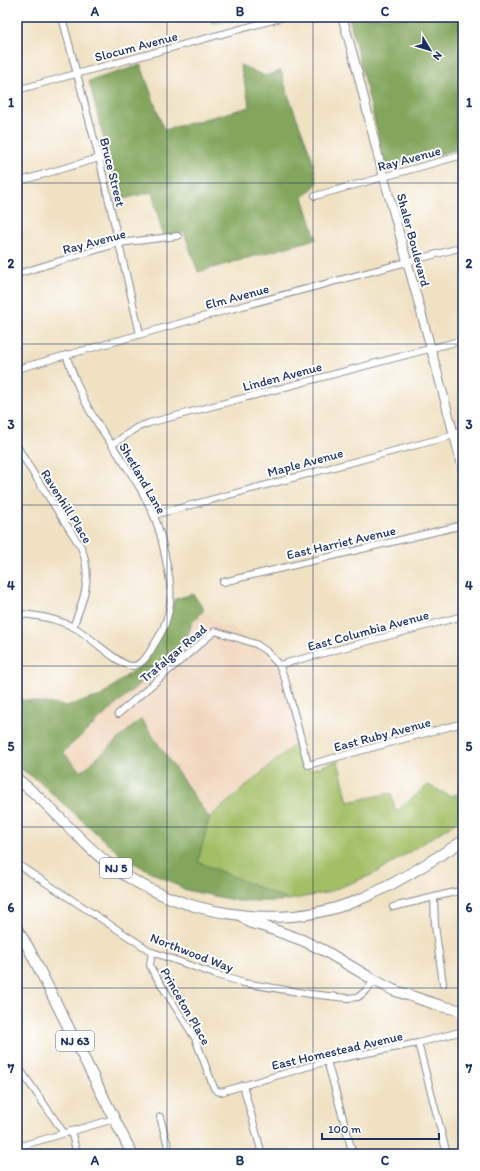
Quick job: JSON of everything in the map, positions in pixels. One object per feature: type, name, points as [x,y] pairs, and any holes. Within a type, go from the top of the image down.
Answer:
[{"type":"main road","name":"NJ 5","points":[[17,779],[32,791],[92,849],[110,864],[146,888],[186,904],[240,915],[269,916],[306,914],[356,901],[402,879],[463,841]]},
{"type":"main road","points":[[240,915],[251,923],[302,940],[393,990],[420,1000],[463,1011]]},
{"type":"main road","name":"NJ 63","points":[[17,929],[132,1154]]},
{"type":"street","name":"Bruce Street","points":[[62,17],[99,158],[140,334]]},
{"type":"street","name":"Slocum Avenue","points":[[17,90],[284,17]]},
{"type":"street","name":"Shaler Boulevard","points":[[342,17],[463,470]]},
{"type":"street","name":"Ray Avenue","points":[[315,196],[463,155]]},
{"type":"street","points":[[17,182],[99,158]]},
{"type":"street","name":"Ray Avenue","points":[[17,274],[119,244],[178,236]]},
{"type":"street","name":"Elm Avenue","points":[[17,369],[140,334],[463,247]]},
{"type":"street","name":"Linden Avenue","points":[[112,445],[136,428],[149,423],[463,340]]},
{"type":"street","name":"Shetland Lane","points":[[66,356],[81,393],[93,415],[154,515],[161,536],[171,589],[170,609],[161,634],[142,662],[135,666],[124,664],[73,627]]},
{"type":"street","name":"Maple Avenue","points":[[154,515],[463,432]]},
{"type":"street","name":"Ravenhill Place","points":[[17,446],[81,547],[85,556],[88,576],[73,627]]},
{"type":"street","name":"East Harriet Avenue","points":[[223,582],[463,525]]},
{"type":"street","points":[[17,614],[36,615],[73,627]]},
{"type":"street","name":"East Columbia Avenue","points":[[279,665],[463,616]]},
{"type":"street","name":"Trafalgar Road","points":[[118,714],[215,631],[256,644],[266,651],[279,665],[285,679],[308,765]]},
{"type":"street","name":"East Ruby Avenue","points":[[308,765],[463,723]]},
{"type":"street","name":"Northwood Way","points":[[17,864],[152,952],[244,983],[310,994],[347,998],[358,997],[367,990],[374,980]]},
{"type":"street","points":[[393,907],[463,890]]},
{"type":"street","points":[[434,898],[435,926],[443,984]]},
{"type":"street","name":"Princeton Place","points":[[152,952],[150,965],[152,970],[195,1038],[214,1088],[217,1092]]},
{"type":"street","name":"East Homestead Avenue","points":[[217,1092],[222,1092],[327,1061],[418,1043],[463,1031]]},
{"type":"street","points":[[418,1043],[447,1154]]},
{"type":"street","points":[[327,1061],[353,1154]]},
{"type":"street","points":[[17,1065],[64,1133]]},
{"type":"street","points":[[243,1085],[262,1154]]},
{"type":"street","points":[[160,1117],[170,1154]]},
{"type":"street","points":[[17,1147],[114,1120]]},
{"type":"street","points":[[71,1131],[77,1154]]},
{"type":"shaded area","points":[[206,612],[221,627],[230,625],[279,665],[301,738],[209,818],[141,719],[81,773],[63,752],[185,643],[192,623]]},
{"type":"green space","points":[[210,17],[238,17],[239,20],[212,23]]},
{"type":"green space","points":[[349,17],[463,17],[463,148],[386,168]]},
{"type":"green space","points":[[141,65],[164,130],[250,107],[240,65],[265,76],[281,71],[287,92],[312,158],[317,184],[303,197],[316,239],[198,272],[184,232],[163,236],[152,192],[119,200],[89,81]]},
{"type":"green space","points":[[193,594],[204,610],[192,623],[185,643],[63,752],[81,772],[141,719],[209,818],[198,862],[288,900],[238,901],[186,890],[124,858],[37,780],[17,766],[17,699],[66,706],[101,696],[149,658],[175,599]]},
{"type":"green space","points":[[296,743],[310,770],[338,761],[348,802],[391,793],[396,812],[428,785],[450,796],[463,793],[463,818],[376,873],[326,893],[288,900],[197,862],[209,818]]}]
